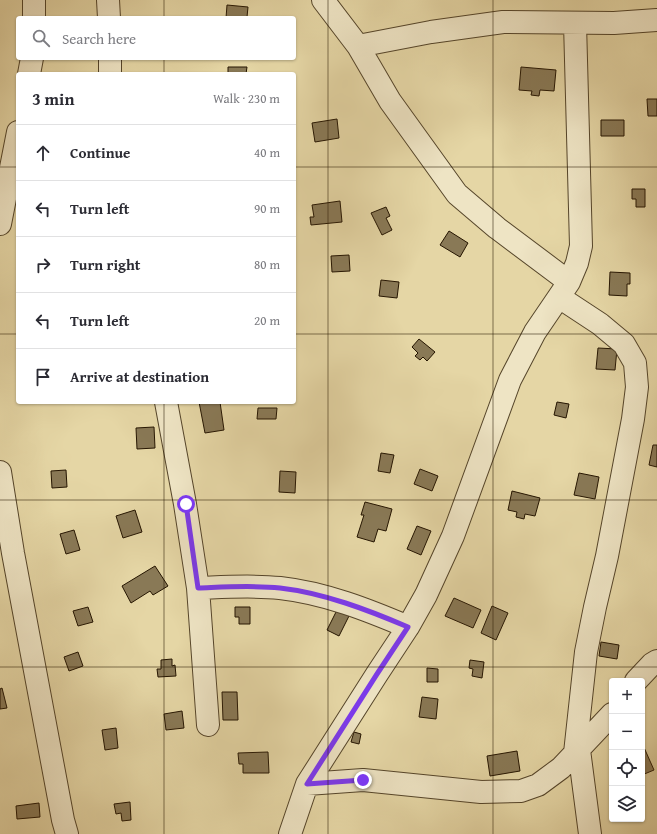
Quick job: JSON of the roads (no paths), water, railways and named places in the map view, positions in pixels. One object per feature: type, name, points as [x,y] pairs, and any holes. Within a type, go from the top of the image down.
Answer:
[{"type":"street","points":[[34,0],[34,16]]},
{"type":"street","points":[[108,0],[109,16]]},
{"type":"street","points":[[323,0],[358,46],[390,102],[457,194],[497,228],[600,324],[624,344],[635,363],[637,387],[633,419],[607,556],[594,607],[586,652],[577,752],[590,834]]},
{"type":"street","points":[[358,46],[431,32],[503,22],[614,23],[657,20]]},
{"type":"street","points":[[290,834],[307,784],[408,627],[426,595],[452,536],[510,380],[535,332],[564,290],[577,263],[581,246],[576,23]]},
{"type":"street","points":[[29,72],[32,60]]},
{"type":"street","points":[[110,60],[110,72]]},
{"type":"street","points":[[0,224],[16,142]]},
{"type":"street","points":[[166,404],[186,504],[198,588],[208,725]]},
{"type":"street","points":[[0,472],[14,560],[63,820],[67,834]]},
{"type":"street","points":[[198,588],[228,586],[280,588],[311,594],[366,610],[408,627]]},
{"type":"street","points":[[639,678],[652,664],[657,661]]},
{"type":"street","points":[[307,784],[363,780],[481,792],[521,791],[538,785],[561,768],[609,717]]}]
